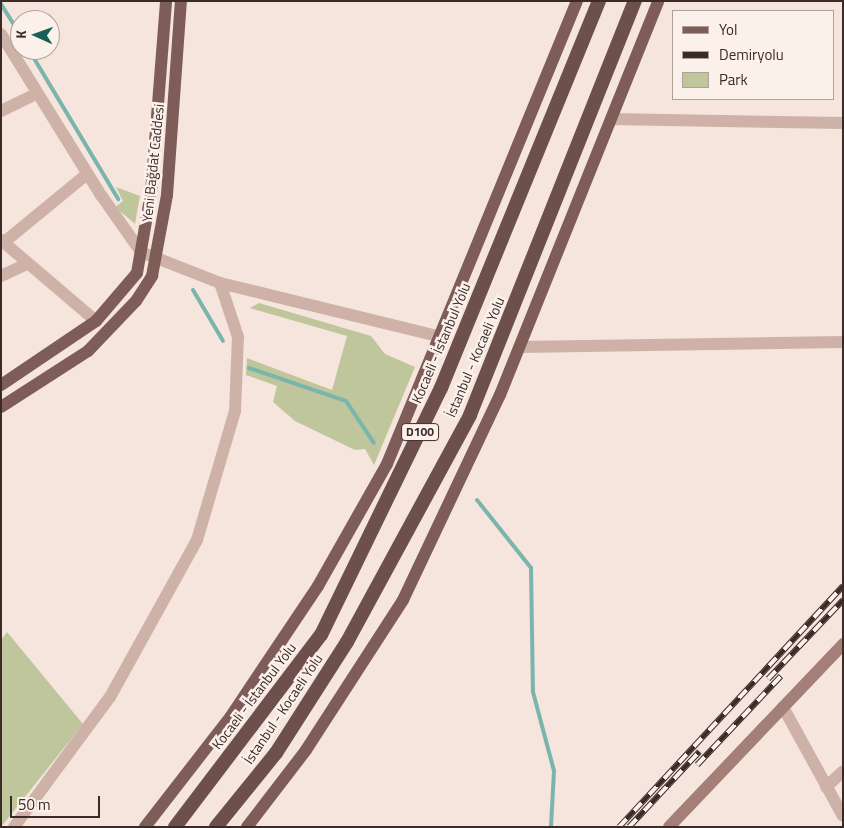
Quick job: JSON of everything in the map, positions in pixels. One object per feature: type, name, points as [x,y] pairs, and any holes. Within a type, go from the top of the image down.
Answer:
[{"type":"highway","name":"Kocaeli - İstanbul Yolu","points":[[175,827],[321,635],[441,388],[599,1]]},
{"type":"highway","name":"İstanbul - Kocaeli Yolu","points":[[216,827],[276,753],[347,642],[470,415],[635,1]]},
{"type":"main road","name":"Yeni Bağdat Caddesi","points":[[1,385],[96,321],[137,273],[151,193],[166,1]]},
{"type":"main road","name":"Yeni Bağdat Caddesi","points":[[1,406],[88,351],[136,301],[152,276],[167,195],[181,1]]},
{"type":"main road","points":[[145,827],[230,716],[318,586],[387,464],[441,337],[577,1]]},
{"type":"main road","points":[[247,827],[306,750],[403,600],[520,347],[658,1]]},
{"type":"main road","points":[[669,827],[843,644]]},
{"type":"street","points":[[1,34],[36,94],[87,174],[141,252],[220,283],[441,337]]},
{"type":"street","points":[[1,111],[36,94]]},
{"type":"street","points":[[610,119],[843,123]]},
{"type":"street","points":[[87,174],[2,242],[25,265],[96,321]]},
{"type":"street","points":[[1,276],[25,265]]},
{"type":"street","points":[[14,827],[110,697],[197,540],[235,411],[238,337],[220,283]]},
{"type":"street","points":[[520,347],[843,342]]},
{"type":"street","points":[[783,707],[843,816]]},
{"type":"street","points":[[826,787],[843,771]]},
{"type":"green space","points":[[116,187],[140,196],[135,224],[115,207],[123,201]]},
{"type":"green space","points":[[259,303],[371,336],[385,354],[415,367],[374,465],[365,449],[355,450],[295,421],[273,402],[277,386],[246,375],[247,358],[332,390],[347,336],[250,308]]},
{"type":"green space","points":[[7,632],[83,724],[1,827],[1,640]]},
{"type":"waterway","points":[[1,4],[10,19]]},
{"type":"waterway","points":[[35,60],[118,199]]},
{"type":"waterway","points":[[193,290],[223,341]]},
{"type":"waterway","points":[[249,368],[346,401],[374,443]]},
{"type":"waterway","points":[[477,500],[531,568],[533,692],[554,771],[551,827]]},
{"type":"railway","points":[[619,827],[843,586]]},
{"type":"railway","points":[[768,679],[843,600]]},
{"type":"railway","points":[[697,765],[781,676]]},
{"type":"railway","points":[[629,827],[699,752]]}]
